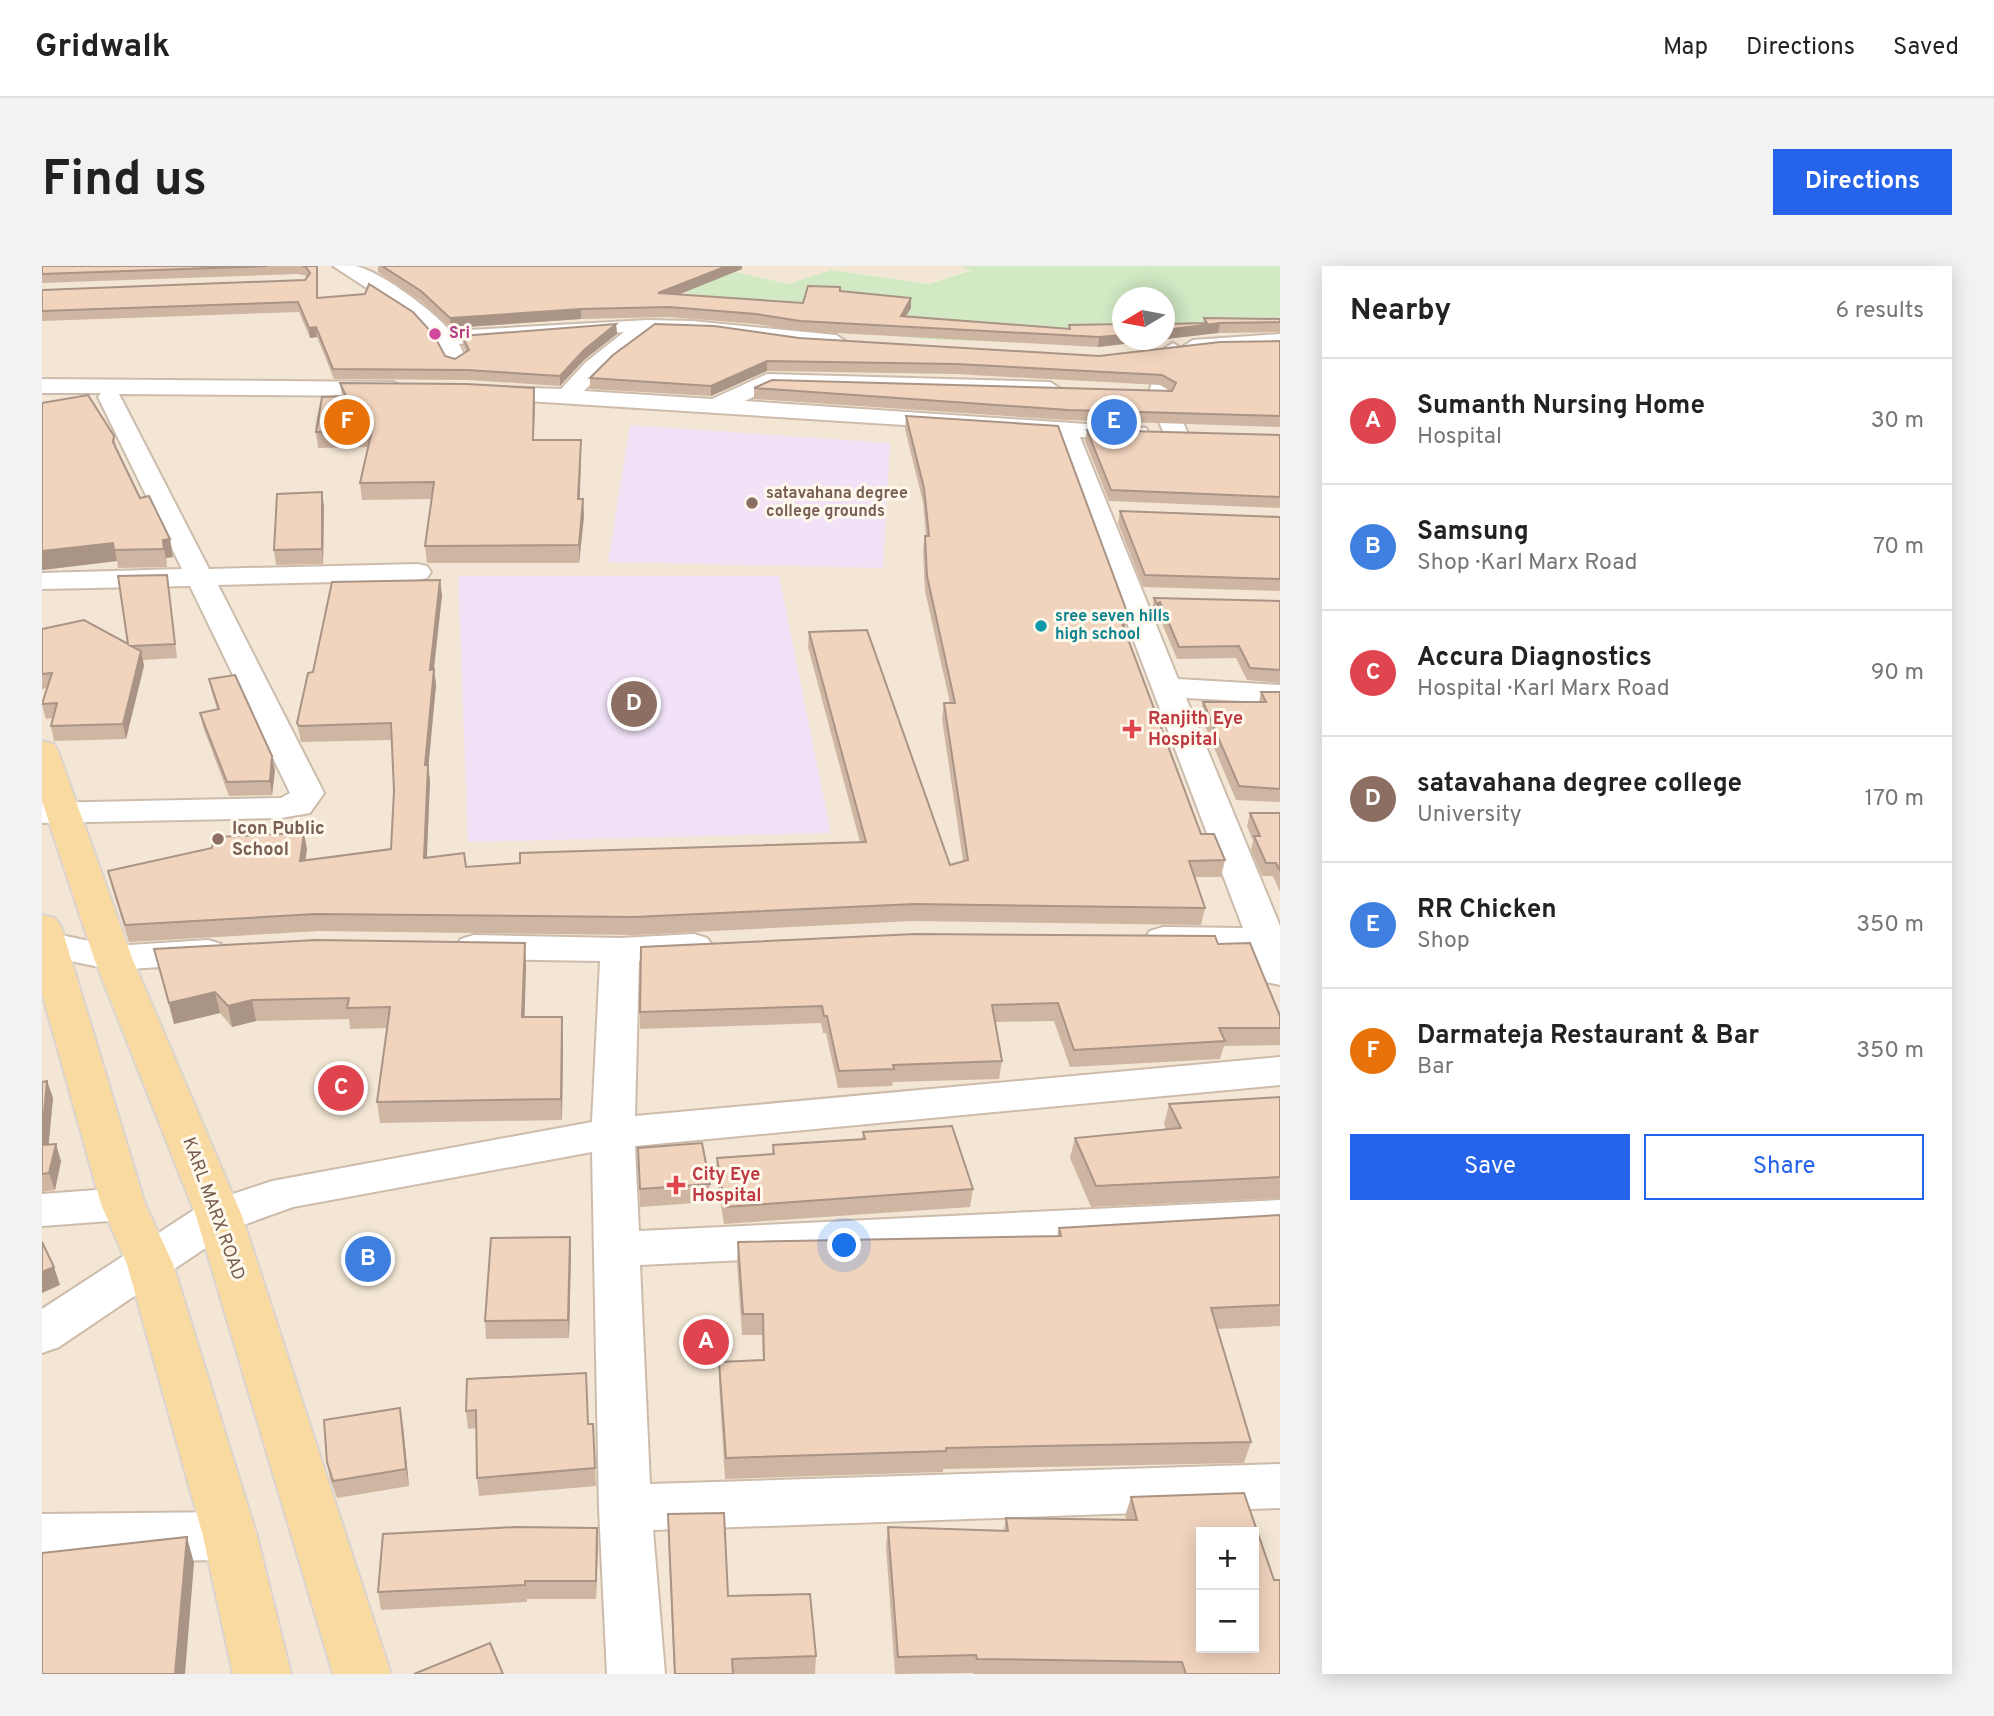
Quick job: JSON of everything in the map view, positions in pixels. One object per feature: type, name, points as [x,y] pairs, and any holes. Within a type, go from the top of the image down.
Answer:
[{"type":"main road","name":"KARL MARX ROAD","points":[[42,751],[52,812],[219,1216],[362,1674]]},
{"type":"main road","points":[[44,937],[123,1203],[150,1264],[230,1536],[262,1674]]},
{"type":"street","points":[[343,266],[411,305],[448,338],[463,395]]},
{"type":"street","points":[[448,338],[571,328],[648,326],[775,334],[799,340],[855,343]]},
{"type":"street","points":[[566,398],[587,371],[610,351],[648,326]]},
{"type":"street","points":[[712,408],[767,381],[799,340]]},
{"type":"street","points":[[1175,350],[1218,344],[1280,341]]},
{"type":"street","points":[[1148,352],[1173,350],[1160,395]]},
{"type":"street","points":[[767,381],[955,384],[1078,391]]},
{"type":"street","points":[[42,386],[415,394],[42,398]]},
{"type":"street","points":[[1133,394],[1160,395]]},
{"type":"street","points":[[463,395],[566,398],[1191,437]]},
{"type":"street","points":[[463,395],[1069,438],[1191,437]]},
{"type":"street","points":[[1160,395],[1191,437]]},
{"type":"street","points":[[52,812],[281,808],[298,806],[307,793],[110,397]]},
{"type":"street","points":[[1069,438],[1109,512],[1143,598],[1167,688],[1276,951],[1131,938]]},
{"type":"street","points":[[42,580],[417,572]]},
{"type":"street","points":[[1167,688],[1280,694]]},
{"type":"street","points":[[1217,812],[1255,813]]},
{"type":"street","points":[[44,937],[113,958],[237,951]]},
{"type":"street","points":[[439,947],[620,950],[732,945]]},
{"type":"street","points":[[620,950],[613,1133],[625,1508],[636,1674]]},
{"type":"street","points":[[42,1334],[219,1216],[288,1192],[613,1133],[1280,1071]]},
{"type":"street","points":[[42,1210],[123,1203]]},
{"type":"street","points":[[617,1249],[1280,1217]]},
{"type":"street","points":[[625,1508],[1280,1486]]},
{"type":"street","points":[[42,1538],[230,1536]]},
{"type":"shaded area","points":[[42,266],[587,266],[858,331],[986,341],[1112,337],[1112,350],[1175,350],[1175,339],[1280,325],[1280,1674],[42,1674]]},
{"type":"shaded area","points":[[710,266],[960,266],[972,269],[929,284],[832,270],[788,284]]},
{"type":"shaded area","name":"satavahana degree college grounds","points":[[630,425],[890,443],[883,568],[608,562]]},
{"type":"shaded area","points":[[458,576],[779,576],[831,833],[468,842]]},
{"type":"green space","points":[[587,266],[710,266],[788,284],[831,270],[929,284],[971,270],[960,266],[1280,266],[1280,325],[1175,330],[1175,287],[1112,287],[1112,335],[1057,339],[989,341],[888,336],[721,301]]},
{"type":"building","points":[[42,266],[267,266],[42,274]]},
{"type":"building","points":[[302,266],[317,266],[317,298],[365,294],[369,284],[413,312],[434,335],[445,356],[455,359],[469,350],[462,336],[616,324],[584,350],[560,376],[467,370],[333,369],[316,327],[309,328],[298,302],[42,311],[42,290],[305,280],[310,273]]},
{"type":"building","points":[[382,266],[727,266],[658,293],[803,303],[808,286],[840,287],[840,291],[911,298],[901,316],[1070,329],[1069,325],[1112,324],[1112,336],[800,321],[756,314],[669,307],[581,309],[450,318],[421,291]]},
{"type":"building","points":[[1204,318],[1280,319],[1280,322],[1220,323],[1175,329],[1175,324],[1207,323]]},
{"type":"building","points":[[655,324],[714,326],[799,338],[1099,356],[1175,350],[1175,347],[1220,342],[1280,341],[1280,416],[1068,410],[754,388],[772,380],[1172,391],[1176,383],[1162,375],[956,364],[767,361],[711,386],[590,378],[613,355]]},
{"type":"building","points":[[340,383],[467,384],[534,388],[533,440],[581,440],[578,499],[583,499],[579,545],[425,546],[434,482],[360,483],[372,430],[316,432],[322,397],[346,396]]},
{"type":"building","points":[[88,395],[114,436],[113,442],[140,498],[149,496],[170,539],[163,540],[164,549],[114,550],[113,543],[42,551],[42,403]]},
{"type":"building","points":[[906,416],[1058,426],[1127,612],[1119,615],[1201,834],[1214,834],[1225,860],[1189,861],[1205,908],[915,904],[634,917],[316,914],[125,925],[108,871],[212,848],[214,837],[304,833],[300,861],[391,849],[394,791],[391,723],[299,726],[297,723],[308,673],[313,672],[332,582],[440,580],[430,670],[434,669],[425,765],[428,765],[424,858],[464,853],[466,867],[520,863],[520,853],[866,842],[809,632],[867,630],[950,865],[968,860],[944,703],[955,703],[927,576],[925,536],[929,536],[924,488]]},
{"type":"building","points":[[1087,430],[1280,435],[1280,497],[1111,490]]},
{"type":"building","points":[[322,492],[322,549],[274,550],[277,494]]},
{"type":"building","points":[[1120,511],[1280,517],[1280,579],[1145,575]]},
{"type":"building","points":[[167,575],[175,644],[131,646],[141,651],[123,724],[51,726],[57,703],[42,704],[52,673],[42,674],[42,629],[84,620],[128,644],[118,576]]},
{"type":"building","points":[[1154,598],[1280,601],[1280,670],[1250,668],[1239,646],[1179,647],[1160,602],[1157,604]]},
{"type":"building","points":[[235,675],[272,756],[270,781],[227,782],[200,713],[219,709],[209,679]]},
{"type":"building","points":[[1261,692],[1280,692],[1280,789],[1239,786],[1203,702],[1266,702]]},
{"type":"building","points":[[1250,813],[1280,813],[1280,871],[1276,863],[1266,863],[1254,836],[1260,836]]},
{"type":"building","points":[[915,934],[1215,936],[1218,944],[1250,943],[1280,1016],[1280,1028],[1219,1028],[1225,1041],[1074,1050],[1058,1003],[992,1005],[1002,1061],[893,1065],[894,1069],[839,1071],[827,1016],[824,1016],[822,1006],[640,1012],[641,947]]},
{"type":"building","points":[[316,940],[525,943],[522,1017],[562,1017],[561,1099],[377,1102],[390,1007],[347,1008],[349,998],[252,1000],[228,1006],[215,992],[169,1003],[154,949]]},
{"type":"building","points":[[47,1081],[42,1137],[42,1082]]},
{"type":"building","points":[[1280,1097],[1280,1177],[1096,1186],[1075,1138],[1181,1128],[1169,1104]]},
{"type":"building","points":[[952,1126],[973,1189],[725,1207],[717,1158],[774,1154],[773,1145],[865,1139],[863,1132]]},
{"type":"building","points":[[702,1143],[710,1184],[640,1189],[638,1148]]},
{"type":"building","points":[[56,1144],[49,1173],[42,1174],[42,1145]]},
{"type":"building","points":[[1280,1215],[1280,1305],[1211,1308],[1251,1442],[946,1448],[946,1451],[726,1458],[719,1362],[764,1360],[763,1314],[743,1314],[738,1242],[1061,1236],[1059,1228]]},
{"type":"building","points":[[570,1237],[568,1320],[485,1321],[491,1238]]},
{"type":"building","points":[[42,1242],[54,1267],[42,1272]]},
{"type":"building","points":[[586,1373],[588,1424],[593,1424],[595,1468],[477,1478],[476,1410],[466,1411],[467,1379]]},
{"type":"building","points":[[400,1408],[406,1469],[333,1481],[327,1462],[324,1420]]},
{"type":"building","points":[[1244,1493],[1256,1527],[1196,1527],[1196,1653],[1259,1653],[1259,1536],[1274,1580],[1280,1580],[1280,1674],[1186,1674],[1182,1662],[977,1659],[976,1655],[898,1657],[888,1527],[1008,1531],[1006,1518],[1137,1520],[1131,1497]]},
{"type":"building","points":[[724,1513],[728,1596],[810,1594],[816,1656],[732,1659],[733,1674],[675,1674],[668,1514]]},
{"type":"building","points":[[516,1527],[597,1528],[596,1581],[525,1581],[525,1585],[378,1592],[383,1534]]},
{"type":"building","points":[[187,1537],[175,1674],[42,1674],[42,1553]]},
{"type":"building","points":[[490,1643],[503,1674],[414,1674]]},
{"type":"place","name":"Sri","points":[[435,334]]},
{"type":"place","name":"Darmateja Restaurant & Bar","points":[[347,422]]},
{"type":"place","name":"RR Chicken","points":[[1114,422]]},
{"type":"place","name":"satavahana degree college grounds","points":[[752,503]]},
{"type":"place","name":"sree seven hills high school","points":[[1041,626]]},
{"type":"place","name":"satavahana degree college","points":[[634,704]]},
{"type":"place","name":"Ranjith Eye Hospital","points":[[1132,729]]},
{"type":"place","name":"Icon Public School","points":[[218,839]]},
{"type":"place","name":"Accura Diagnostics","points":[[341,1088]]},
{"type":"place","name":"City Eye Hospital","points":[[676,1185]]},
{"type":"place","name":"Samsung","points":[[368,1259]]},
{"type":"place","name":"Sumanth Nursing Home","points":[[706,1342]]}]
